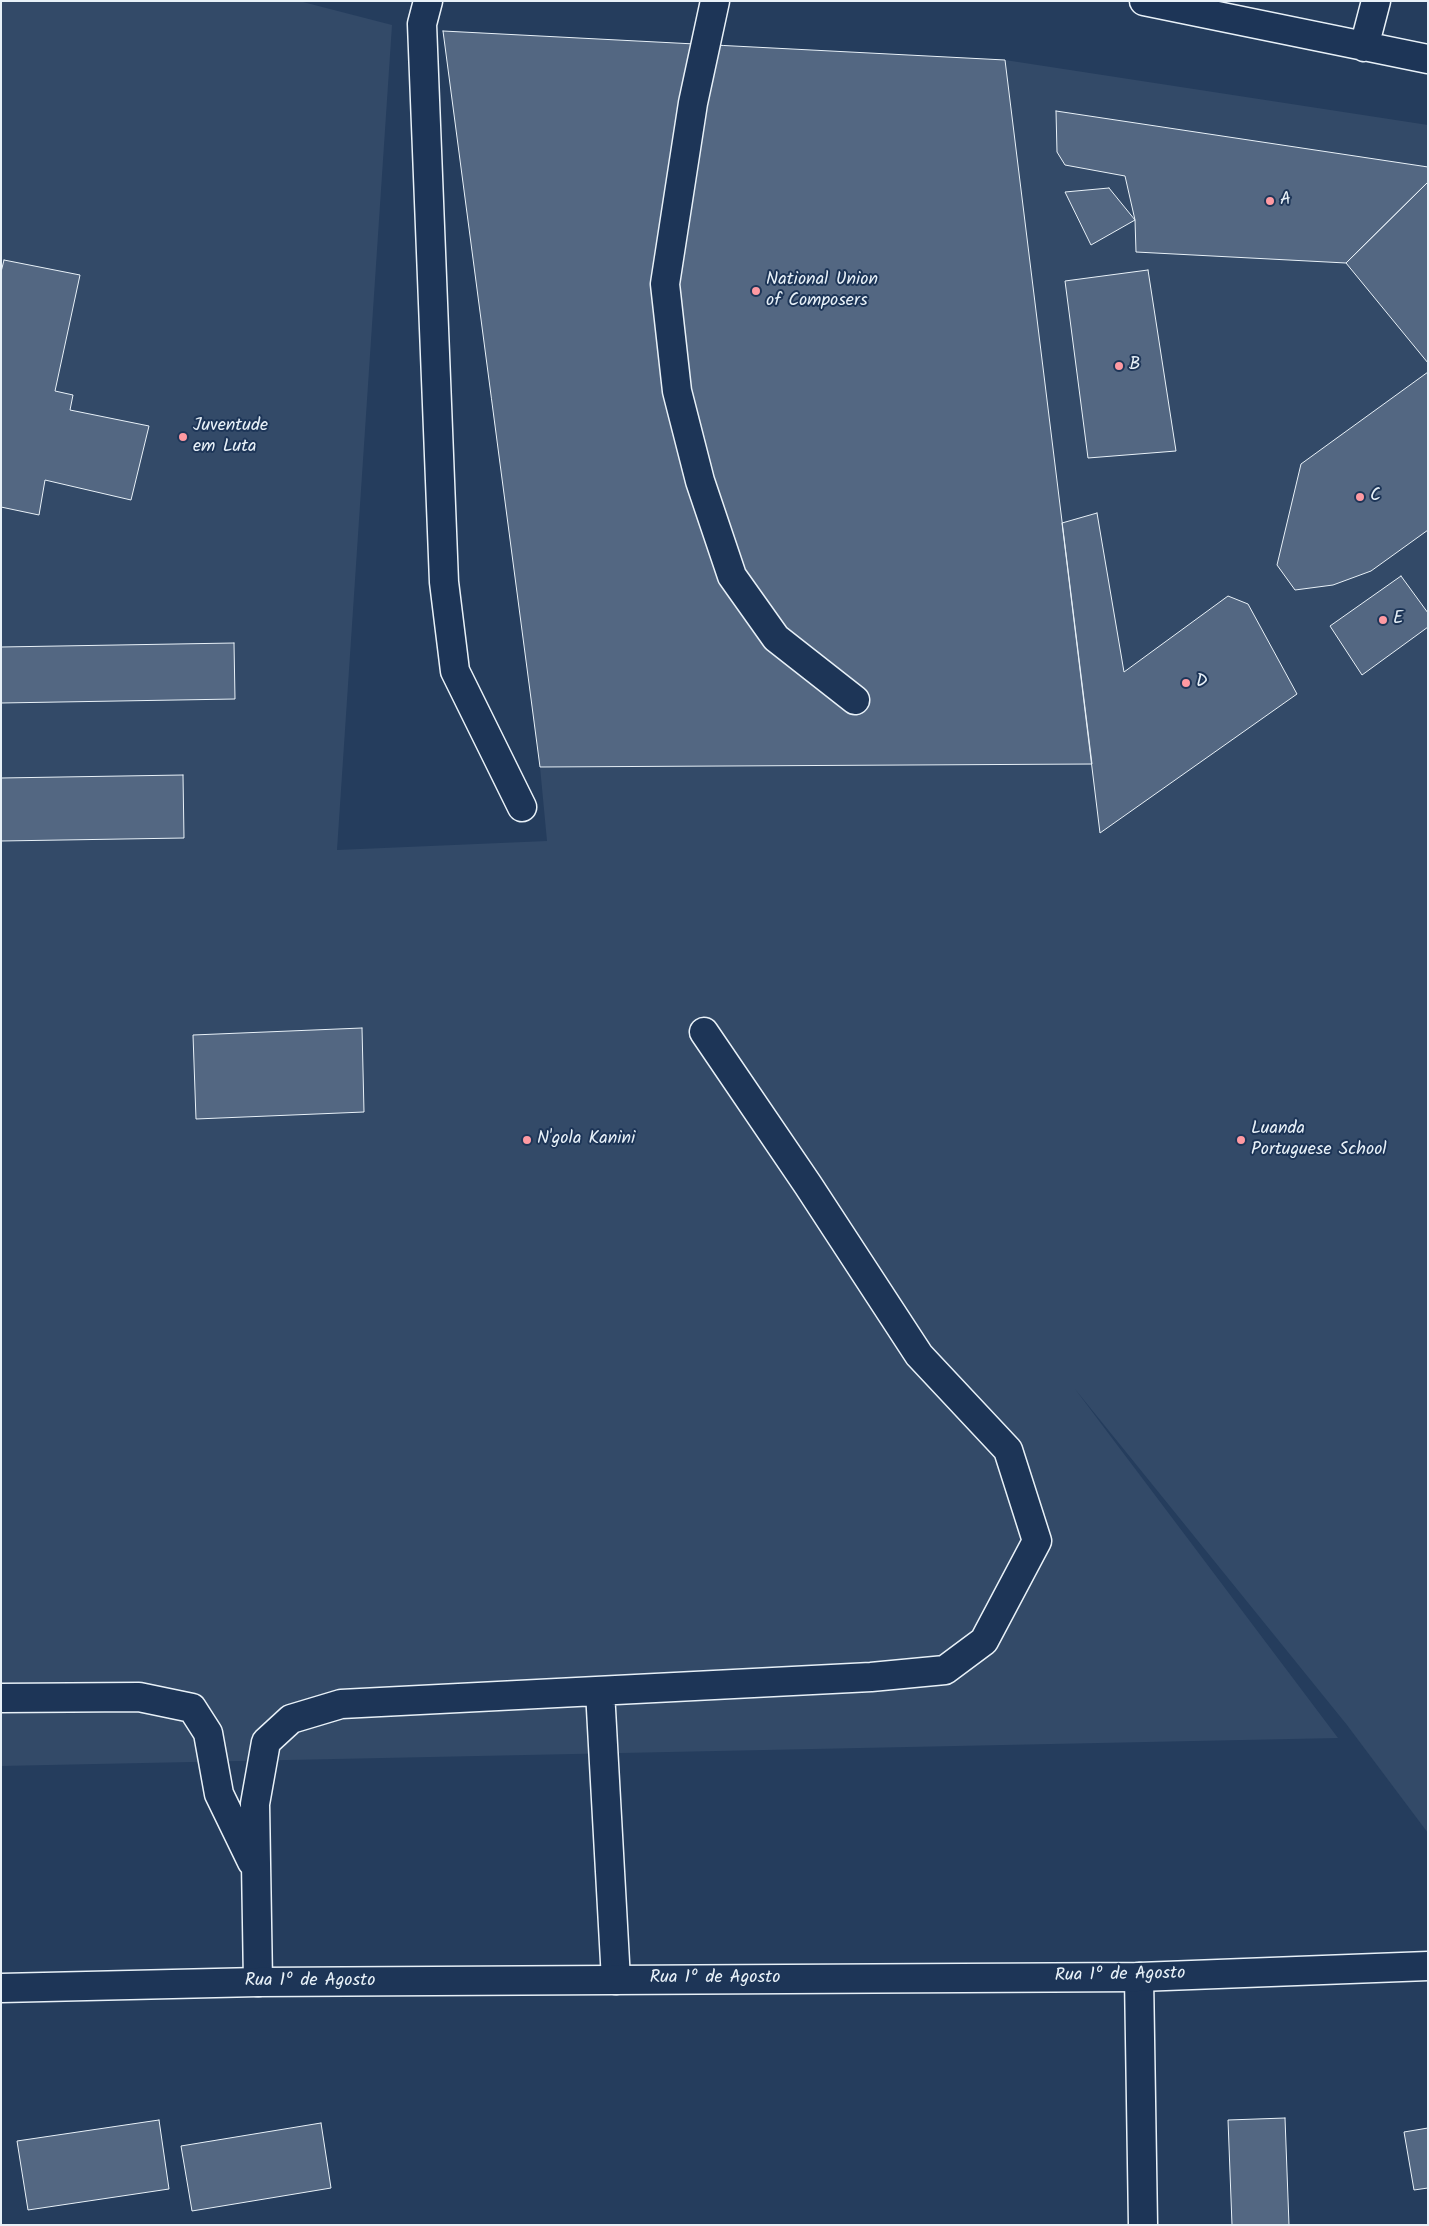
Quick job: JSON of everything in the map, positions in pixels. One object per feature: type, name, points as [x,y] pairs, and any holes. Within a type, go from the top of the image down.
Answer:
[{"type":"main road","points":[[428,1],[422,24],[444,582],[455,671],[522,806]]},
{"type":"main road","points":[[715,1],[693,104],[665,284],[677,391],[700,480],[732,576],[776,638],[855,700]]},
{"type":"main road","points":[[1144,1],[1428,60]]},
{"type":"main road","points":[[1364,47],[1376,1]]},
{"type":"main road","points":[[258,1982],[256,1804],[266,1742],[291,1719],[341,1704],[871,1677],[945,1670],[984,1641],[1037,1541],[1008,1450],[919,1355],[808,1185],[704,1032]]},
{"type":"main road","points":[[600,1691],[616,1980]]},
{"type":"main road","points":[[1,1698],[139,1697],[192,1708],[208,1733],[219,1794],[256,1870]]},
{"type":"main road","name":"Rua 1º de Agosto","points":[[1,1988],[258,1982],[1139,1977],[1428,1966]]},
{"type":"main road","points":[[1139,1977],[1143,2225]]},
{"type":"shaded area","points":[[1,1],[299,1],[392,25],[337,850],[547,841],[540,767],[1092,764],[1005,60],[1428,125],[1428,1833],[1347,1725],[1075,1389],[1338,1738],[1,1766]]},
{"type":"building","name":"National Union of Composers","points":[[443,31],[1005,60],[1092,764],[540,767]]},
{"type":"building","name":"A","points":[[1056,111],[1428,167],[1428,182],[1346,263],[1136,252],[1135,220],[1125,176],[1065,165],[1057,152]]},
{"type":"building","points":[[1428,182],[1428,363],[1346,263]]},
{"type":"building","points":[[1109,188],[1135,220],[1091,245],[1065,192]]},
{"type":"building","points":[[4,260],[80,275],[55,391],[73,395],[70,410],[149,426],[131,500],[45,480],[39,515],[1,507],[1,272]]},
{"type":"building","name":"B","points":[[1148,270],[1176,451],[1088,458],[1065,281]]},
{"type":"building","name":"C","points":[[1428,372],[1428,530],[1371,571],[1333,585],[1295,590],[1277,565],[1301,464]]},
{"type":"building","name":"D","points":[[1097,513],[1124,672],[1228,596],[1248,604],[1297,694],[1100,833],[1062,523]]},
{"type":"building","name":"E","points":[[1401,576],[1428,613],[1428,627],[1362,675],[1330,626]]},
{"type":"building","points":[[234,643],[235,699],[1,703],[1,647]]},
{"type":"building","points":[[183,775],[184,838],[1,841],[1,778]]},
{"type":"building","points":[[362,1028],[364,1112],[196,1119],[193,1035]]},
{"type":"building","points":[[1285,2118],[1289,2225],[1232,2225],[1228,2120]]},
{"type":"building","points":[[159,2120],[169,2189],[28,2210],[17,2141]]},
{"type":"building","points":[[321,2123],[331,2188],[192,2211],[181,2146]]},
{"type":"building","points":[[1428,2128],[1428,2188],[1414,2190],[1404,2132]]},
{"type":"place","name":"A","points":[[1270,201]]},
{"type":"place","name":"National Union of Composers","points":[[756,291]]},
{"type":"place","name":"B","points":[[1119,366]]},
{"type":"place","name":"Juventude em Luta","points":[[183,437]]},
{"type":"place","name":"C","points":[[1360,497]]},
{"type":"place","name":"E","points":[[1383,620]]},
{"type":"place","name":"D","points":[[1186,683]]},
{"type":"place","name":"N'gola Kanini","points":[[527,1140]]},
{"type":"place","name":"Luanda Portuguese School","points":[[1241,1140]]}]
